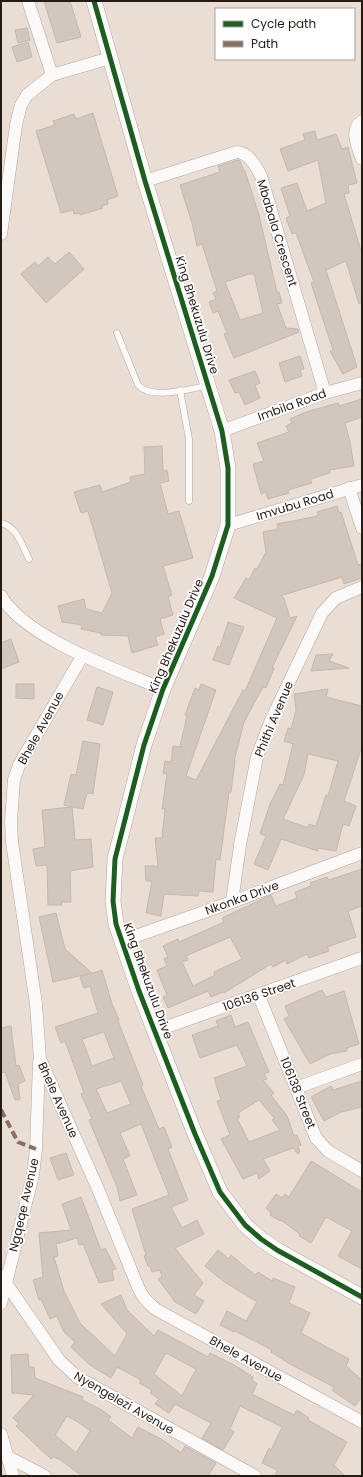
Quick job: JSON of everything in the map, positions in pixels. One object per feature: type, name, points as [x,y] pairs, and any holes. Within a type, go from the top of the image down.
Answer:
[{"type":"street","points":[[28,1],[52,75]]},
{"type":"street","name":"King Bhekuzulu Drive","points":[[94,1],[145,180],[222,431],[228,468],[228,525],[212,576],[163,689],[144,745],[115,859],[113,901],[122,941],[155,1031],[210,1171],[220,1192],[245,1225],[277,1250],[362,1297]]},
{"type":"street","points":[[1,234],[18,114],[27,96],[52,75],[110,58]]},
{"type":"street","points":[[362,121],[356,127],[354,135],[362,159]]},
{"type":"street","name":"Mbabala Crescent","points":[[145,180],[237,152],[241,152],[247,156],[261,176],[324,393]]},
{"type":"street","name":"Imbila Road","points":[[222,431],[324,393],[362,383]]},
{"type":"street","name":"Imvubu Road","points":[[228,525],[362,485]]},
{"type":"street","points":[[349,488],[362,528]]},
{"type":"street","name":"Phithi Avenue","points":[[232,902],[252,774],[263,739],[322,613],[336,598],[362,587]]},
{"type":"street","points":[[1,596],[11,611],[23,622],[83,655],[163,689]]},
{"type":"street","name":"Bhele Avenue","points":[[83,655],[29,746],[19,765],[14,780],[11,821],[12,842],[36,1004],[40,1059],[98,1189],[136,1282],[148,1304],[362,1422]]},
{"type":"street","name":"Nkonka Drive","points":[[122,941],[232,902],[362,852]]},
{"type":"street","name":"106136 Street","points":[[155,1031],[259,996],[362,958]]},
{"type":"street","name":"106138 Street","points":[[259,996],[316,1138],[328,1151],[362,1171]]},
{"type":"street","name":"Ngqeqe Avenue","points":[[1,1303],[3,1278],[33,1175],[36,1149],[40,1059]]},
{"type":"street","points":[[296,1088],[362,1064]]},
{"type":"street","name":"Nyengelezi Avenue","points":[[3,1278],[59,1360],[77,1378],[255,1476]]},
{"type":"street","points":[[1,1434],[13,1476]]},
{"type":"street","points":[[8,1457],[45,1476]]},
{"type":"lane","points":[[117,333],[138,385],[143,391],[158,393],[209,386]]},
{"type":"lane","points":[[180,390],[189,439],[189,501]]},
{"type":"lane","points":[[1,523],[10,526],[14,530],[29,559]]},
{"type":"building","points":[[44,1],[70,1],[81,37],[57,43]]},
{"type":"building","points":[[27,28],[30,40],[18,43],[15,30]]},
{"type":"building","points":[[28,42],[32,57],[17,62],[12,47]]},
{"type":"building","points":[[93,113],[118,196],[107,200],[108,204],[102,206],[103,208],[80,215],[79,213],[74,214],[73,210],[61,213],[36,131],[55,125],[53,121],[74,114],[76,119]]},
{"type":"building","points":[[315,131],[317,140],[336,134],[342,149],[348,147],[357,183],[348,185],[349,193],[344,194],[362,254],[362,303],[359,304],[346,261],[326,270],[357,367],[343,374],[330,351],[333,350],[311,283],[314,282],[296,233],[292,234],[286,218],[290,216],[281,188],[297,183],[307,211],[326,203],[318,160],[288,171],[280,149],[305,140],[303,134]]},
{"type":"building","points":[[238,160],[245,171],[259,215],[277,292],[279,292],[282,303],[277,304],[286,328],[298,329],[299,332],[234,358],[224,334],[227,333],[218,311],[213,313],[209,302],[216,299],[213,293],[217,291],[202,244],[197,246],[192,223],[180,185],[220,172],[218,166]],"holes":[[[249,274],[254,274],[263,313],[240,320],[225,282]]]},
{"type":"building","points":[[69,252],[84,269],[46,303],[21,274],[35,262],[38,266],[48,257],[55,264]]},
{"type":"building","points":[[300,356],[304,369],[300,370],[302,376],[285,382],[279,363]]},
{"type":"building","points":[[255,371],[260,383],[255,385],[260,398],[245,405],[239,392],[235,393],[229,380]]},
{"type":"building","points":[[362,399],[362,417],[345,423],[354,466],[330,470],[330,473],[310,479],[312,483],[288,490],[289,493],[268,499],[266,492],[261,494],[253,464],[264,461],[257,443],[289,432],[286,426],[292,423],[290,419],[306,412],[338,403],[339,406]]},
{"type":"building","points":[[162,446],[163,471],[167,470],[169,481],[160,483],[168,514],[179,511],[193,558],[163,566],[172,595],[168,597],[173,615],[160,619],[164,634],[155,637],[158,645],[132,653],[128,636],[101,635],[101,633],[81,629],[82,625],[62,622],[58,606],[84,599],[86,609],[102,613],[112,593],[88,511],[81,513],[74,492],[100,485],[102,492],[131,482],[130,477],[145,474],[144,447]]},
{"type":"building","points":[[337,506],[339,513],[341,512],[358,565],[362,564],[362,578],[344,584],[342,577],[280,596],[284,598],[290,618],[297,616],[272,668],[274,668],[266,688],[263,687],[244,722],[234,761],[231,792],[229,792],[220,860],[216,859],[213,892],[199,891],[198,896],[164,894],[161,916],[146,913],[152,881],[146,881],[145,866],[158,866],[155,838],[162,838],[165,809],[162,809],[167,774],[163,773],[165,761],[171,762],[173,746],[180,747],[187,715],[185,715],[195,688],[199,690],[201,684],[216,690],[186,776],[196,780],[243,690],[245,691],[277,618],[234,598],[246,578],[249,580],[255,568],[257,569],[266,552],[263,532],[278,529],[277,524],[318,516],[317,512]]},
{"type":"building","points":[[228,622],[244,627],[229,665],[213,660],[218,646],[220,647]]},
{"type":"building","points":[[11,639],[19,662],[1,669],[1,643]]},
{"type":"building","points":[[333,654],[329,661],[349,668],[311,671],[316,655]]},
{"type":"building","points":[[16,684],[34,684],[34,699],[16,698]]},
{"type":"building","points":[[97,687],[113,692],[103,725],[87,720]]},
{"type":"building","points":[[328,689],[326,697],[362,706],[362,746],[344,801],[356,806],[349,826],[343,824],[336,851],[317,848],[318,851],[281,839],[268,870],[254,864],[266,836],[260,834],[270,804],[280,784],[283,785],[293,744],[284,741],[288,728],[291,729],[296,710],[294,694]],"holes":[[[308,754],[338,761],[328,796],[326,795],[316,826],[309,824],[308,828],[283,819],[304,775]]]},
{"type":"building","points":[[83,741],[100,744],[93,794],[87,793],[83,809],[64,805],[71,774],[76,775]]},
{"type":"building","points":[[72,807],[75,840],[91,839],[93,867],[70,871],[71,902],[62,902],[62,905],[48,905],[47,865],[36,866],[33,849],[45,847],[42,810]]},
{"type":"building","points":[[362,869],[362,906],[348,911],[356,937],[327,947],[329,951],[309,958],[307,954],[287,964],[286,960],[273,967],[271,964],[224,993],[223,992],[211,997],[208,991],[168,1008],[163,997],[167,995],[157,970],[167,966],[164,959],[168,957],[163,946],[178,939],[179,942],[224,922],[222,918],[271,895],[276,906],[297,898],[295,892],[311,886],[310,883],[327,877],[329,880]],"holes":[[[230,937],[242,959],[214,972],[215,975],[193,986],[182,962],[188,960],[186,956]]]},
{"type":"building","points":[[56,913],[65,949],[92,973],[53,982],[39,917]]},
{"type":"building","points":[[102,970],[112,1004],[119,1020],[118,1021],[143,1085],[141,1086],[159,1129],[164,1127],[172,1147],[168,1149],[188,1200],[171,1207],[182,1228],[197,1220],[204,1234],[175,1248],[203,1283],[194,1295],[204,1301],[196,1314],[175,1302],[158,1279],[162,1277],[160,1270],[152,1272],[144,1256],[146,1255],[132,1209],[169,1195],[141,1124],[120,1133],[130,1156],[123,1159],[137,1195],[120,1201],[117,1187],[89,1120],[92,1119],[81,1094],[84,1093],[65,1041],[61,1043],[55,1027],[98,1013],[90,986],[84,988],[80,977]],"holes":[[[104,1032],[114,1058],[92,1066],[82,1039]],[[121,1081],[131,1104],[107,1113],[96,1089]]]},
{"type":"building","points":[[322,990],[326,997],[344,991],[359,1044],[347,1048],[347,1051],[330,1054],[310,1064],[284,1019],[289,1016],[285,1006]]},
{"type":"building","points":[[231,1015],[235,1027],[248,1022],[269,1072],[264,1074],[267,1079],[263,1080],[274,1093],[271,1095],[287,1116],[294,1136],[297,1135],[301,1145],[298,1146],[300,1152],[298,1154],[293,1148],[263,1159],[270,1171],[259,1179],[257,1173],[243,1179],[221,1139],[230,1135],[217,1101],[221,1100],[214,1078],[247,1066],[237,1045],[200,1058],[192,1035],[218,1026],[216,1021]],"holes":[[[259,1100],[274,1118],[272,1120],[280,1130],[249,1142],[237,1118],[240,1117],[238,1113]]]},
{"type":"building","points":[[11,1026],[16,1066],[19,1065],[25,1081],[18,1084],[20,1099],[15,1100],[5,1072],[1,1073],[1,1028]]},
{"type":"building","points":[[362,1081],[362,1107],[341,1112],[324,1121],[311,1097],[331,1086],[333,1090]]},
{"type":"building","points":[[66,1153],[74,1175],[58,1180],[50,1158]]},
{"type":"building","points":[[311,1161],[362,1192],[362,1269],[338,1256],[352,1231],[326,1217],[311,1243],[299,1236],[300,1234],[281,1220],[280,1221],[270,1215],[271,1213],[266,1208],[276,1194],[282,1198],[285,1194],[289,1197]]},
{"type":"building","points":[[81,1197],[101,1250],[105,1248],[116,1269],[112,1270],[114,1280],[99,1283],[83,1244],[79,1245],[77,1238],[56,1244],[58,1256],[54,1257],[64,1291],[80,1323],[115,1356],[127,1334],[101,1304],[121,1295],[127,1310],[154,1336],[158,1330],[208,1357],[210,1353],[234,1365],[253,1377],[252,1380],[257,1384],[252,1394],[294,1415],[297,1410],[309,1418],[308,1420],[347,1442],[334,1465],[345,1476],[275,1476],[277,1470],[262,1463],[269,1448],[271,1450],[282,1427],[240,1406],[230,1429],[234,1432],[223,1450],[202,1438],[211,1423],[175,1404],[169,1413],[155,1404],[159,1399],[150,1393],[152,1390],[139,1383],[141,1380],[117,1367],[111,1378],[90,1365],[71,1347],[75,1342],[64,1332],[57,1316],[50,1319],[41,1299],[39,1300],[33,1280],[43,1277],[39,1233],[71,1230],[62,1204]],"holes":[[[166,1353],[196,1369],[182,1396],[154,1374]]]},
{"type":"building","points":[[218,1250],[229,1259],[231,1255],[255,1275],[258,1272],[272,1281],[273,1278],[295,1287],[289,1303],[310,1313],[301,1333],[349,1359],[346,1366],[362,1380],[362,1397],[355,1406],[332,1390],[334,1387],[290,1364],[271,1352],[272,1350],[220,1325],[227,1311],[246,1321],[257,1302],[223,1281],[205,1266]]},
{"type":"building","points":[[28,1354],[29,1367],[34,1367],[35,1378],[83,1397],[82,1400],[100,1409],[111,1417],[108,1420],[132,1438],[138,1427],[161,1439],[181,1453],[185,1446],[216,1463],[208,1476],[82,1476],[59,1459],[53,1457],[51,1459],[16,1426],[19,1423],[13,1418],[34,1395],[12,1393],[11,1355]],"holes":[[[67,1416],[90,1431],[76,1453],[55,1435]]]},
{"type":"marked path","points":[[1,1110],[18,1142],[36,1149]]},
{"type":"cycle path","points":[[94,1],[145,181],[222,431],[228,468],[228,525],[212,576],[163,689],[144,745],[115,859],[113,901],[116,924],[139,991],[195,1134],[220,1192],[245,1225],[261,1239],[277,1250],[362,1297]]}]
